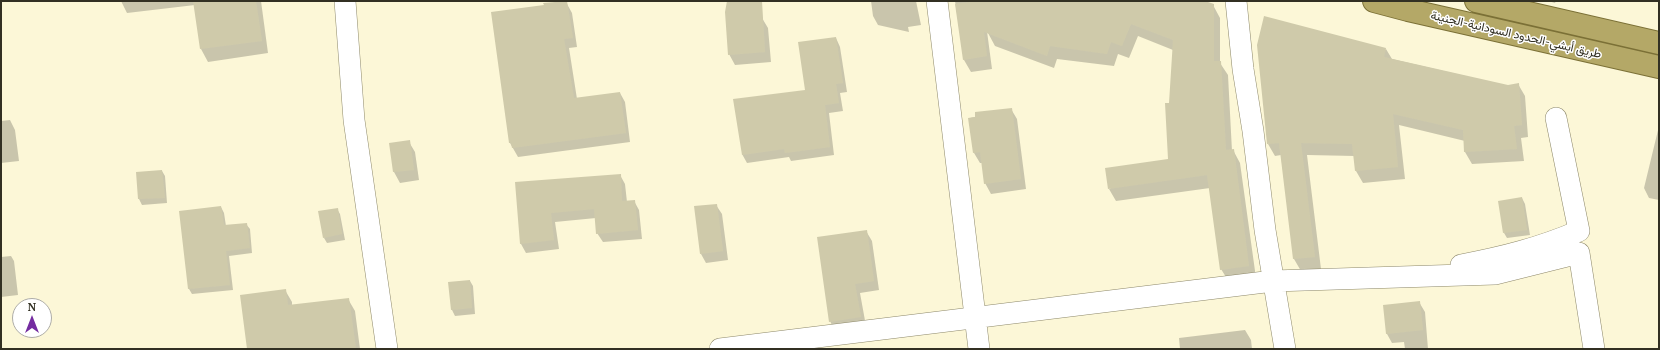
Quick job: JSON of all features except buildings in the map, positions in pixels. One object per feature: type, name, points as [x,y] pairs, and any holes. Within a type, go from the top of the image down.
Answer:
[{"type":"highway","name":"طريق أبشي-الحدود السودانية-الجنينة","points":[[1374,1],[1409,6],[1659,67]]},
{"type":"highway","points":[[1476,1],[1659,43]]},
{"type":"highway","points":[[1624,59],[1630,36]]},
{"type":"street","points":[[345,1],[354,120],[387,349]]},
{"type":"street","points":[[937,1],[979,349]]},
{"type":"street","points":[[1236,1],[1243,69],[1284,349]]},
{"type":"street","points":[[1396,277],[1508,256],[1553,242],[1579,231],[1556,118]]},
{"type":"street","points":[[720,349],[1273,281],[1495,274],[1578,253],[1594,349]]}]
